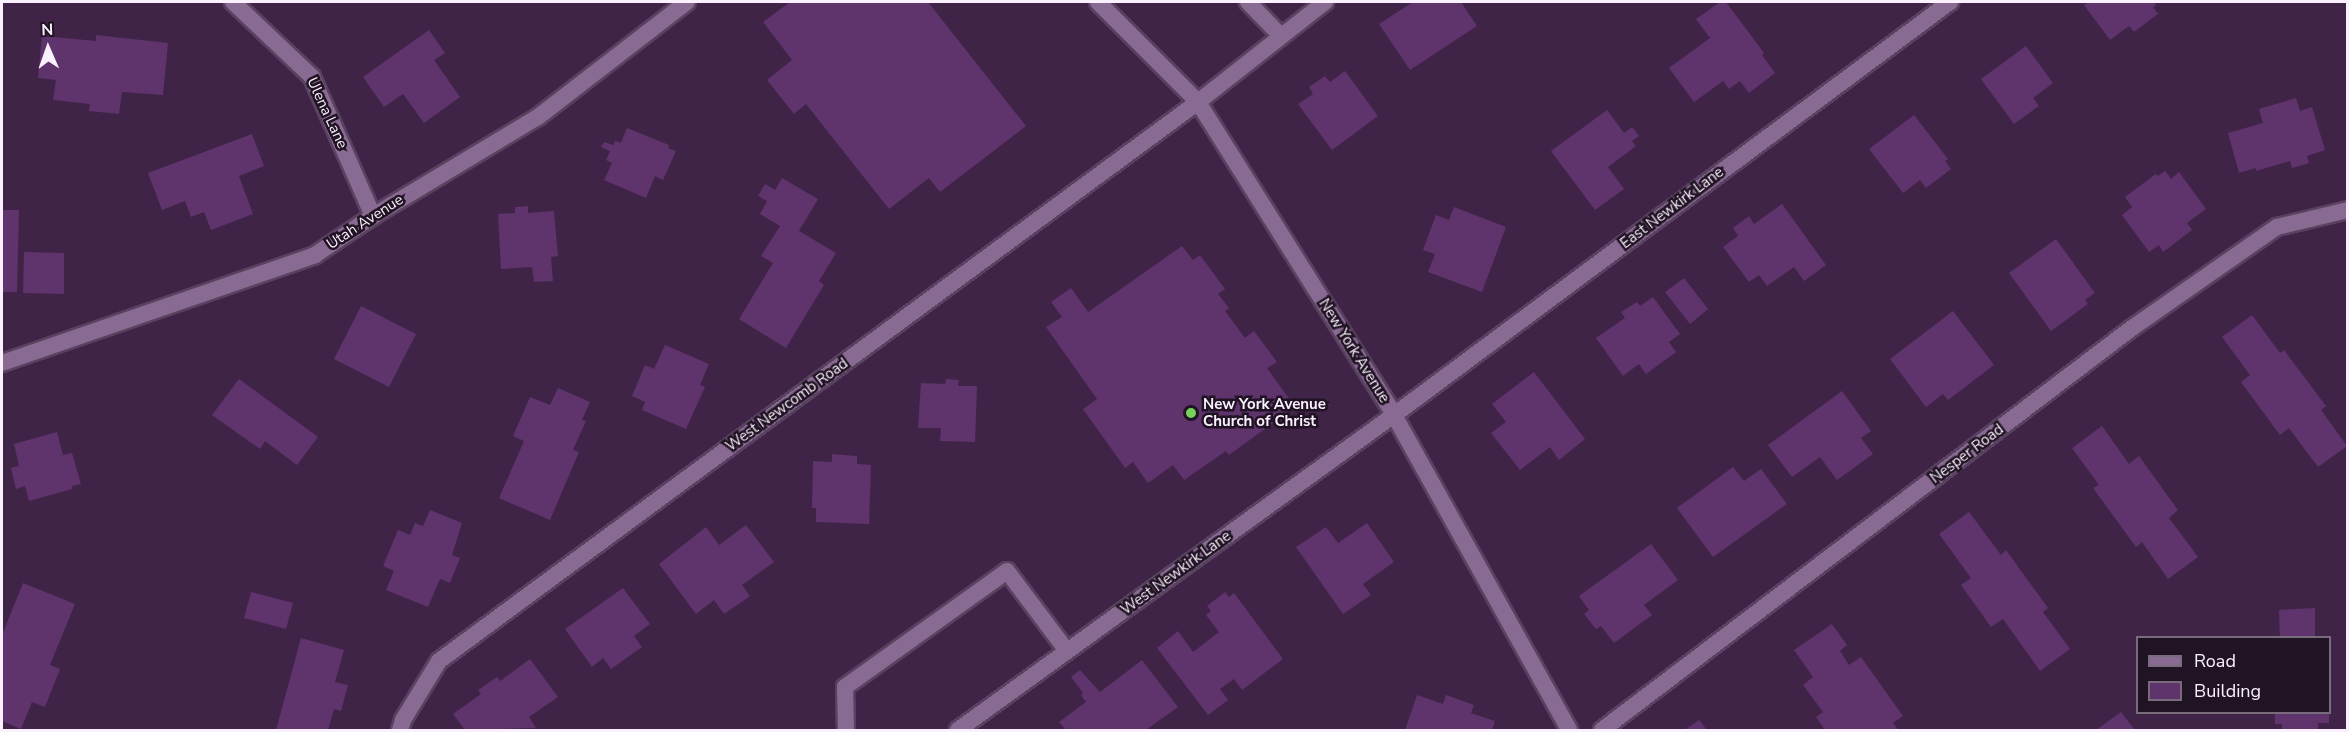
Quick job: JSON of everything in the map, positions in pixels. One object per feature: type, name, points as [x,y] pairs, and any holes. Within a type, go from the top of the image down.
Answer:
[{"type":"street","name":"Ulena Lane","points":[[232,2],[312,77],[373,216]]},
{"type":"street","name":"Utah Avenue","points":[[2,363],[315,255],[373,216],[538,117],[687,2]]},
{"type":"street","name":"New York Avenue","points":[[1098,2],[1198,102],[1394,415],[1569,730]]},
{"type":"street","points":[[1248,2],[1281,36]]},
{"type":"street","name":"West Newcomb Road","points":[[400,730],[439,661],[1198,102],[1325,2]]},
{"type":"street","name":"East Newkirk Lane","points":[[1394,415],[1950,2]]},
{"type":"street","name":"Nesper Road","points":[[1602,730],[2151,315],[2277,227],[2348,210]]},
{"type":"street","name":"West Newkirk Lane","points":[[958,730],[1394,415]]},
{"type":"street","points":[[846,730],[845,687],[1008,571],[1068,651]]},
{"type":"building","points":[[790,2],[928,2],[1026,126],[940,192],[929,178],[889,209],[806,104],[794,114],[767,80],[792,60],[763,22]]},
{"type":"building","points":[[1413,2],[1461,2],[1477,26],[1410,70],[1379,24]]},
{"type":"building","points":[[1720,2],[1726,2],[1764,53],[1762,55],[1775,73],[1749,93],[1740,81],[1729,89],[1723,81],[1694,102],[1669,68],[1710,38],[1696,19]]},
{"type":"building","points":[[2089,2],[2153,2],[2156,5],[2153,7],[2158,14],[2134,32],[2129,26],[2110,40],[2084,5]]},
{"type":"building","points":[[429,30],[445,53],[434,60],[460,97],[424,123],[403,94],[384,107],[363,77]]},
{"type":"building","points":[[96,35],[168,43],[163,95],[122,92],[119,114],[89,111],[90,104],[53,100],[56,80],[38,78],[42,36],[96,41]]},
{"type":"building","points":[[2026,46],[2053,83],[2033,98],[2039,106],[2014,124],[1981,79]]},
{"type":"building","points":[[1345,71],[1378,116],[1332,150],[1298,104],[1313,94],[1309,87],[1325,76],[1330,82]]},
{"type":"building","points":[[2296,98],[2300,111],[2312,107],[2325,150],[2307,156],[2309,163],[2292,168],[2290,161],[2256,171],[2256,168],[2239,173],[2228,133],[2263,123],[2259,109]]},
{"type":"building","points":[[1607,110],[1624,133],[1632,127],[1639,136],[1632,141],[1636,146],[1608,167],[1624,189],[1595,210],[1551,151]]},
{"type":"building","points":[[1914,115],[1948,159],[1945,161],[1951,169],[1926,188],[1920,180],[1903,193],[1869,149]]},
{"type":"building","points":[[627,128],[669,145],[668,148],[676,151],[663,180],[655,176],[646,198],[604,180],[612,163],[606,160],[610,151],[601,147],[604,142],[613,145],[615,141],[621,143]]},
{"type":"building","points":[[252,134],[264,166],[239,176],[253,214],[211,230],[204,212],[191,217],[185,201],[162,210],[148,173]]},
{"type":"building","points":[[2165,171],[2171,179],[2179,172],[2206,209],[2187,223],[2192,230],[2163,252],[2159,245],[2149,252],[2122,215],[2132,207],[2125,197],[2156,174],[2158,176]]},
{"type":"building","points":[[782,178],[818,199],[799,231],[836,253],[819,281],[824,285],[786,348],[739,319],[773,263],[761,256],[780,226],[760,214],[767,201],[758,196],[765,184],[775,190]]},
{"type":"building","points":[[1782,204],[1826,265],[1804,281],[1794,267],[1767,286],[1759,275],[1749,282],[1723,247],[1738,236],[1733,228],[1749,216],[1754,224]]},
{"type":"building","points":[[528,206],[528,213],[554,211],[558,256],[551,257],[553,281],[534,282],[532,267],[501,269],[498,214],[515,213],[515,207]]},
{"type":"building","points":[[1454,207],[1506,227],[1482,292],[1428,272],[1435,254],[1423,250],[1436,215],[1449,220]]},
{"type":"building","points":[[2,210],[19,210],[17,292],[2,292]]},
{"type":"building","points":[[2056,239],[2095,293],[2085,300],[2088,304],[2051,331],[2009,273]]},
{"type":"building","points":[[1182,246],[1193,260],[1200,255],[1225,289],[1218,294],[1229,308],[1225,311],[1245,338],[1254,331],[1277,362],[1267,368],[1295,407],[1229,455],[1226,451],[1184,480],[1173,465],[1148,483],[1133,462],[1125,468],[1083,409],[1097,399],[1046,327],[1062,317],[1051,302],[1071,288],[1088,312]]},
{"type":"building","points":[[24,252],[64,253],[64,294],[23,293]]},
{"type":"building","points":[[1684,278],[1708,309],[1690,324],[1665,292]]},
{"type":"building","points":[[1653,297],[1680,334],[1669,342],[1676,352],[1646,374],[1639,364],[1623,376],[1596,338],[1625,318],[1621,312],[1637,302],[1640,306]]},
{"type":"building","points":[[361,306],[416,334],[389,387],[334,359]]},
{"type":"building","points":[[1953,311],[1994,365],[1948,400],[1943,394],[1926,407],[1890,359]]},
{"type":"building","points":[[2252,315],[2280,353],[2284,350],[2326,406],[2321,410],[2347,446],[2318,467],[2289,428],[2280,435],[2241,382],[2250,375],[2222,337]]},
{"type":"building","points":[[665,345],[709,364],[700,385],[705,387],[686,429],[642,410],[645,402],[632,396],[645,365],[654,369]]},
{"type":"building","points":[[1534,372],[1585,439],[1559,460],[1550,447],[1520,470],[1491,433],[1506,422],[1492,404]]},
{"type":"building","points":[[239,379],[318,437],[297,465],[265,441],[260,449],[212,415]]},
{"type":"building","points":[[946,379],[959,380],[958,386],[977,386],[975,442],[940,441],[941,428],[918,428],[921,383],[945,384]]},
{"type":"building","points":[[558,388],[590,402],[582,420],[586,421],[573,450],[579,452],[550,520],[499,498],[524,441],[513,436],[530,397],[550,405]]},
{"type":"building","points":[[1842,391],[1871,431],[1861,438],[1873,454],[1837,480],[1820,457],[1792,477],[1768,445]]},
{"type":"building","points":[[2102,426],[2129,464],[2139,456],[2178,510],[2169,518],[2198,557],[2168,579],[2142,542],[2136,547],[2093,488],[2099,485],[2072,448]]},
{"type":"building","points":[[57,432],[63,455],[72,453],[81,484],[72,486],[72,489],[29,501],[25,486],[16,489],[11,468],[19,466],[14,444]]},
{"type":"building","points":[[832,454],[857,456],[857,464],[871,465],[869,524],[816,522],[816,508],[812,508],[813,461],[832,462]]},
{"type":"building","points":[[1733,467],[1744,481],[1761,469],[1787,504],[1713,557],[1677,508]]},
{"type":"building","points":[[430,510],[462,523],[452,555],[460,558],[450,583],[440,579],[428,607],[386,590],[394,571],[383,566],[398,530],[410,535],[415,523],[423,526]]},
{"type":"building","points":[[1969,512],[2001,555],[2006,550],[2048,608],[2043,612],[2070,649],[2040,671],[2003,619],[1991,627],[1961,585],[1971,578],[1939,534]]},
{"type":"building","points":[[1367,523],[1394,562],[1363,584],[1371,595],[1343,614],[1296,547],[1326,527],[1338,543]]},
{"type":"building","points":[[746,525],[774,562],[742,585],[750,596],[724,614],[714,600],[696,614],[659,564],[706,527],[719,545]]},
{"type":"building","points":[[1651,544],[1678,580],[1644,605],[1652,615],[1614,643],[1601,626],[1596,629],[1584,614],[1589,610],[1579,596]]},
{"type":"building","points":[[23,583],[75,604],[50,665],[60,669],[45,707],[32,702],[21,729],[2,721],[2,635]]},
{"type":"building","points":[[623,588],[650,624],[634,636],[642,647],[611,669],[603,658],[592,667],[565,629]]},
{"type":"building","points":[[251,592],[293,603],[286,629],[244,618]]},
{"type":"building","points":[[1225,592],[1229,597],[1234,593],[1283,659],[1242,690],[1234,679],[1220,689],[1228,700],[1208,715],[1157,648],[1178,631],[1193,652],[1219,632],[1206,615],[1211,611],[1207,606]]},
{"type":"building","points":[[2315,608],[2315,636],[2280,636],[2279,610]]},
{"type":"building","points":[[1832,624],[1847,645],[1840,651],[1849,665],[1861,657],[1903,716],[1893,723],[1898,730],[1825,730],[1816,717],[1823,712],[1803,685],[1813,677],[1794,650]]},
{"type":"building","points":[[301,638],[344,650],[335,682],[348,685],[341,711],[334,709],[328,730],[276,730]]},
{"type":"building","points":[[530,659],[558,697],[529,717],[536,728],[465,730],[453,714],[481,694],[478,690],[497,677],[500,681]]},
{"type":"building","points":[[1142,660],[1178,707],[1146,730],[1066,730],[1059,722],[1086,702],[1081,695],[1083,693],[1071,677],[1080,670],[1100,692]]},
{"type":"building","points":[[1417,695],[1443,704],[1446,695],[1474,705],[1471,713],[1495,721],[1492,730],[1405,730]]},
{"type":"building","points":[[2121,712],[2135,730],[2096,730]]},
{"type":"building","points":[[2275,714],[2329,714],[2329,723],[2318,723],[2318,730],[2282,730],[2282,724],[2275,724]]},
{"type":"building","points":[[1699,720],[1707,730],[1685,730]]},
{"type":"place","name":"New York Avenue Church of Christ","points":[[1191,413]]}]
